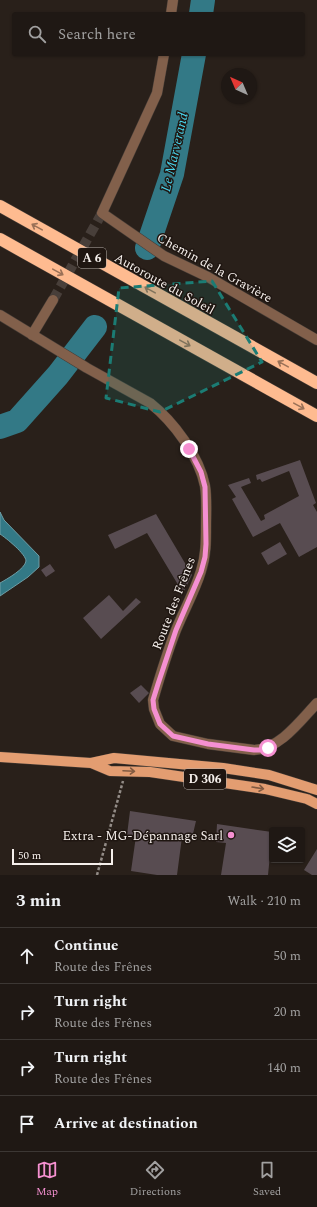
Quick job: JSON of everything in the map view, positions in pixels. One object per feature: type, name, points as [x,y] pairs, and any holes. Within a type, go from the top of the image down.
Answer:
[{"type":"highway","name":"Autoroute du Soleil","points":[[0,206],[317,383]]},
{"type":"highway","name":"A 6","points":[[0,240],[317,416]]},
{"type":"main road","name":"D 306","points":[[0,757],[91,763],[114,758],[223,768],[269,775],[317,790]]},
{"type":"main road","name":"D 306","points":[[91,763],[110,771],[150,772],[258,788],[306,799],[317,804]]},
{"type":"street","points":[[171,12],[173,0]]},
{"type":"street","name":"Chemin de la Gravière","points":[[164,56],[157,93],[102,213],[164,256],[208,277],[317,340]]},
{"type":"street","points":[[32,335],[53,300]]},
{"type":"street","name":"Route des Frênes","points":[[0,315],[56,350],[150,403],[172,423],[189,449],[201,472],[205,487],[205,557],[201,572],[176,630],[153,700],[154,709],[160,724],[173,736],[208,744],[261,750],[279,742],[317,703]]},
{"type":"path","points":[[97,875],[126,771]]},
{"type":"highlighted area","points":[[212,281],[262,362],[160,412],[106,398],[119,288]]},
{"type":"water","points":[[93,326],[96,337],[92,345],[83,355],[75,354],[72,347],[76,338],[83,329]]},
{"type":"water","points":[[64,365],[65,372],[61,382],[41,402],[32,408],[27,420],[17,427],[0,434],[0,420],[14,413],[53,369]]},
{"type":"water","points":[[0,512],[4,520],[39,556],[39,567],[28,577],[0,596],[0,583],[19,570],[26,561],[23,554],[0,534]]},
{"type":"building","points":[[300,460],[316,503],[313,505],[317,512],[317,547],[299,557],[280,523],[253,537],[232,499],[236,497],[228,485],[249,478],[251,483],[241,487],[261,521],[265,519],[264,515],[299,496],[289,471],[262,482],[260,479],[257,480],[256,475]]},
{"type":"building","points":[[156,514],[192,575],[183,593],[147,533],[115,549],[108,535]]},
{"type":"building","points":[[280,542],[287,554],[268,565],[261,553]]},
{"type":"building","points":[[50,564],[55,571],[46,577],[41,570]]},
{"type":"building","points":[[109,595],[123,611],[136,598],[141,602],[101,639],[83,618]]},
{"type":"building","points":[[141,685],[149,693],[139,703],[130,693]]},
{"type":"building","points":[[130,811],[196,821],[192,838],[182,837],[177,875],[157,875],[131,871],[136,836],[127,835]]},
{"type":"building","points":[[217,824],[269,832],[268,875],[221,875],[226,843],[216,842]]},
{"type":"building","points":[[317,849],[317,875],[312,875],[304,870]]},
{"type":"waterway","name":"Le Marverand","points":[[201,12],[203,0]]},
{"type":"waterway","name":"Le Marverand","points":[[147,248],[172,174],[194,56]]},
{"type":"waterway","name":"Le Marverand","points":[[0,427],[17,421],[58,375],[95,327]]},
{"type":"tunnel","points":[[53,300],[102,213]]},
{"type":"place","name":"Extra - MG-Dépannage Sarl","points":[[231,835]]},
{"type":"route","points":[[189,449],[201,472],[205,487],[205,557],[201,572],[176,630],[153,700],[156,717],[165,730],[173,736],[208,744],[254,750],[268,748]]}]
